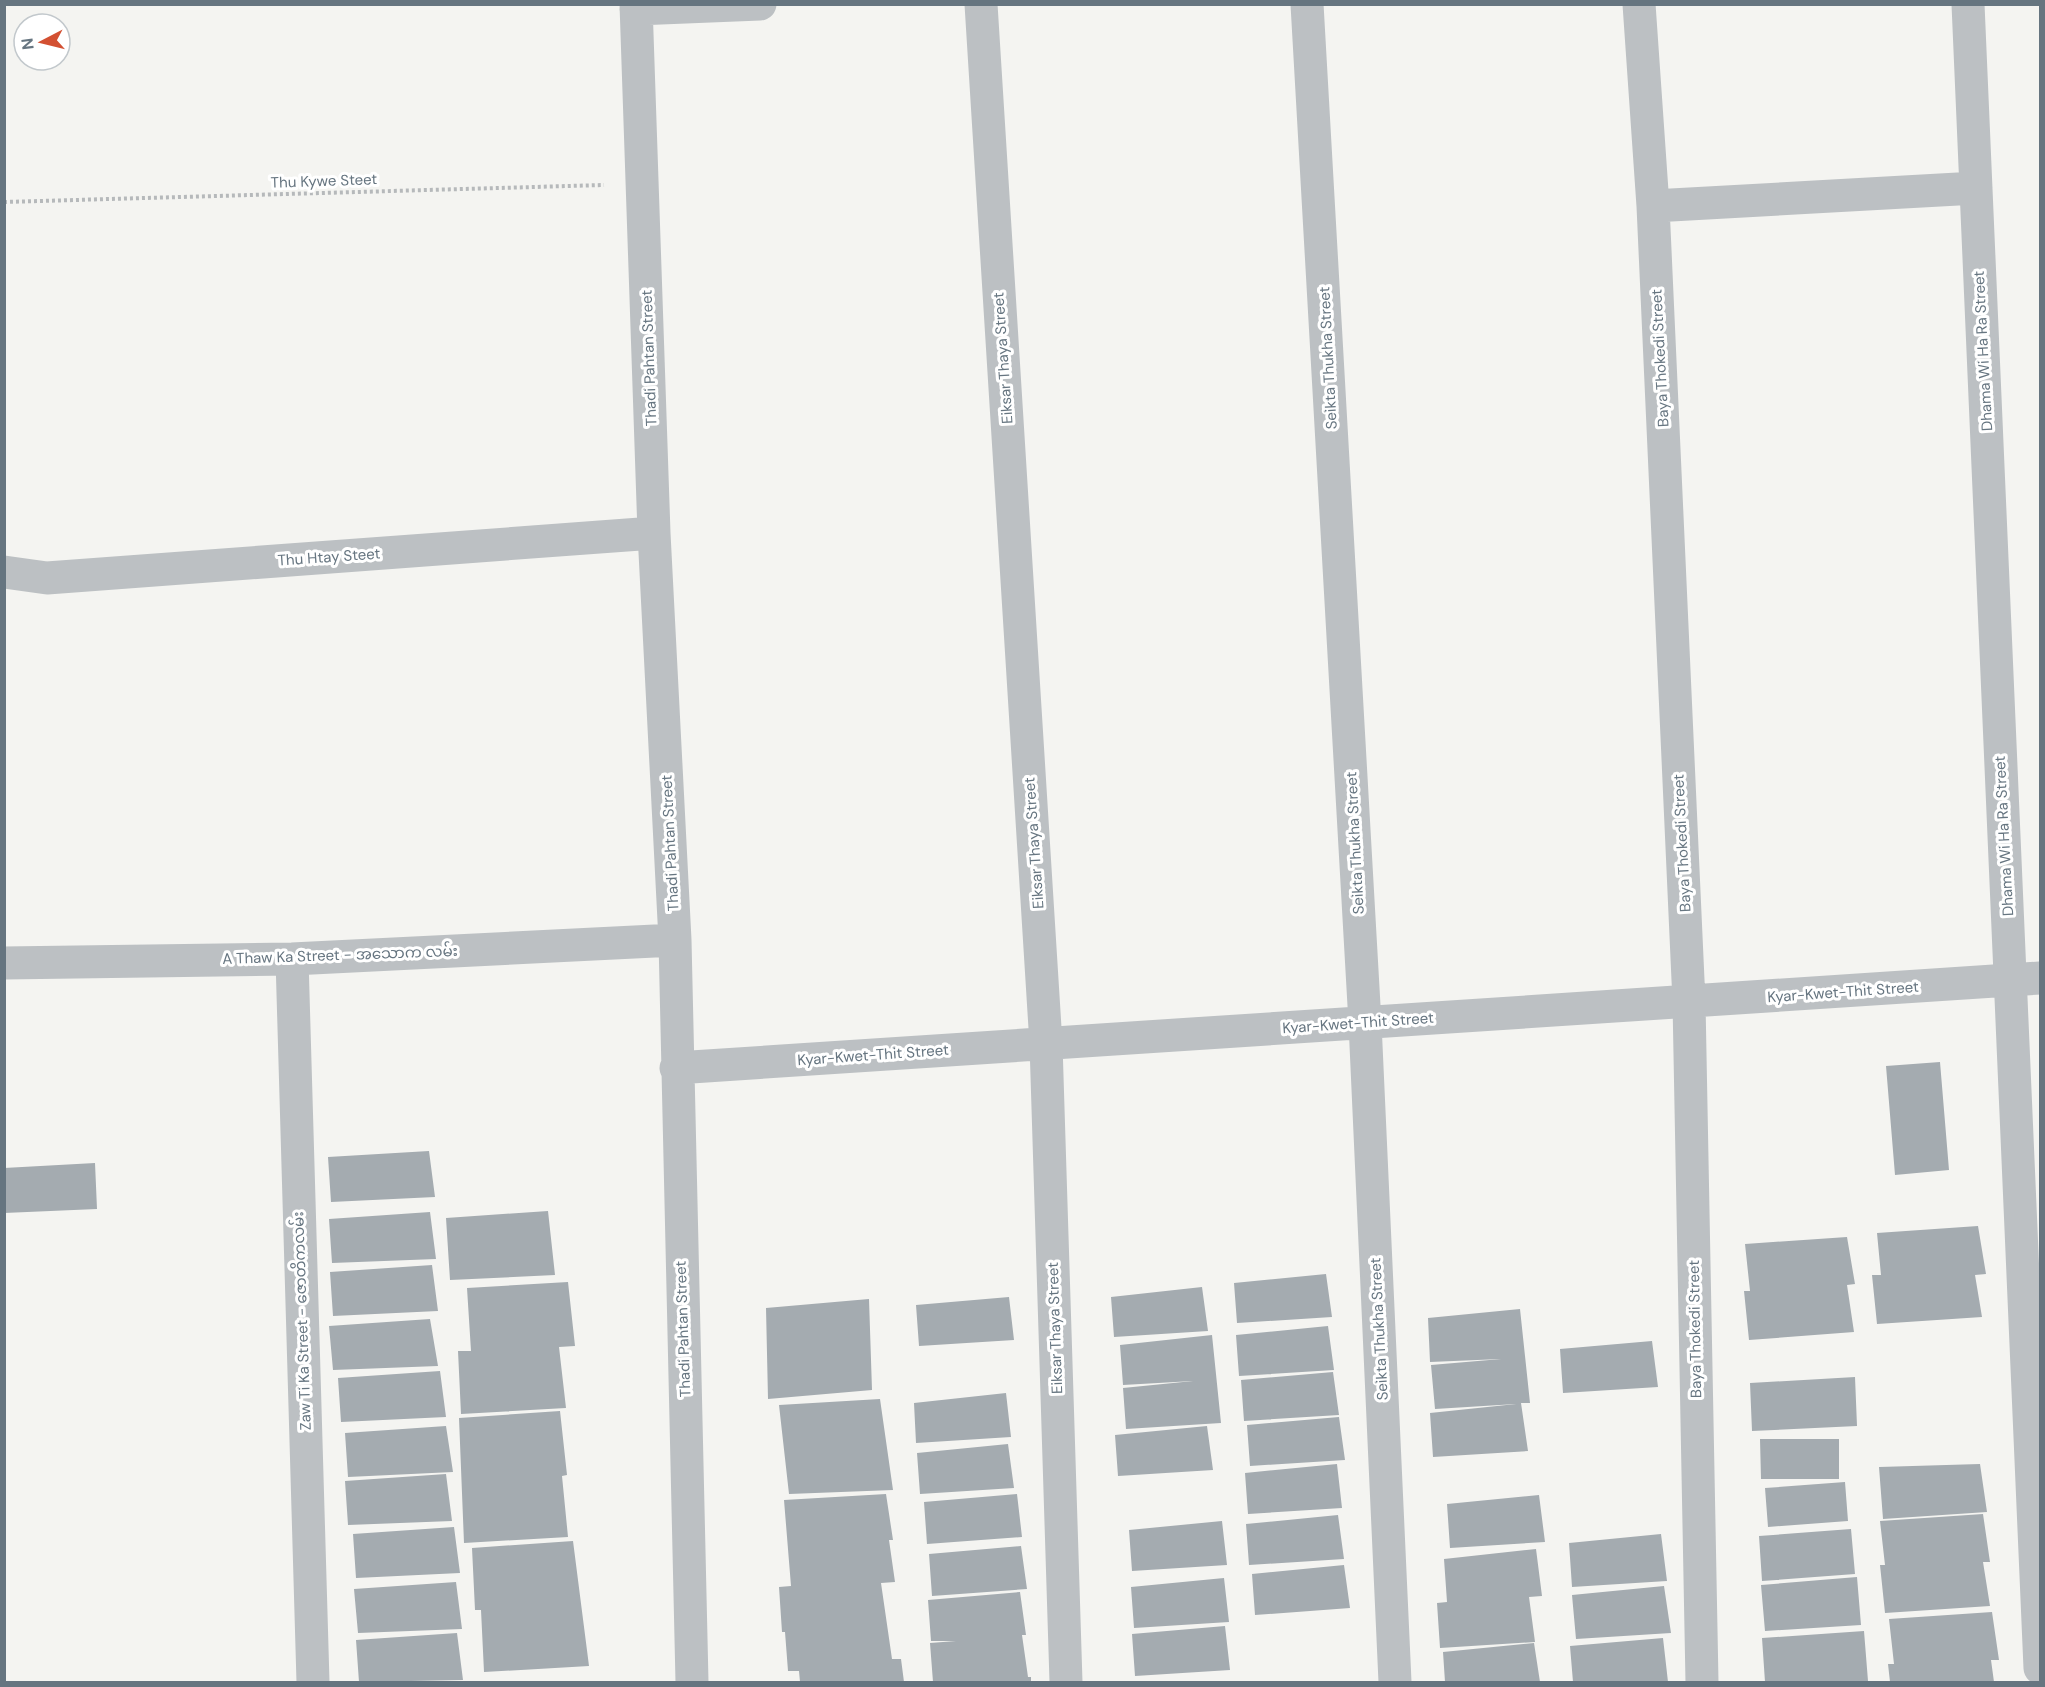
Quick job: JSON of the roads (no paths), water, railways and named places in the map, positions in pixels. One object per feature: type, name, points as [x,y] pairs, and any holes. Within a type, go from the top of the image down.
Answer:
[{"type":"street","points":[[636,7],[760,4]]},
{"type":"street","name":"Eiksar Thaya Street","points":[[981,4],[1046,1044],[1066,1683]]},
{"type":"street","name":"Seikta Thukha Street","points":[[1307,4],[1365,1023],[1395,1683]]},
{"type":"street","name":"Baya Thokedi Street","points":[[1639,4],[1653,206],[1689,1002],[1702,1683]]},
{"type":"street","name":"Dhama Wi Ha Ra Street","points":[[1968,4],[1976,188],[2025,979],[2040,1668]]},
{"type":"street","name":"Thadi Pahtan Street","points":[[636,7],[654,533],[675,940],[676,1068],[692,1683]]},
{"type":"street","points":[[1653,206],[1976,188]]},
{"type":"street","name":"Thu Htay Steet","points":[[4,572],[47,578],[654,533]]},
{"type":"street","name":"A Thaw Ka Street - အသောက လမ်း","points":[[4,963],[292,959],[675,940]]},
{"type":"street","name":"Zaw Ti Ka Street - ဇောတိကလမ်း","points":[[292,959],[313,1683]]},
{"type":"street","name":"Kyar-Kwet-Thit Street","points":[[676,1068],[2025,979]]}]
